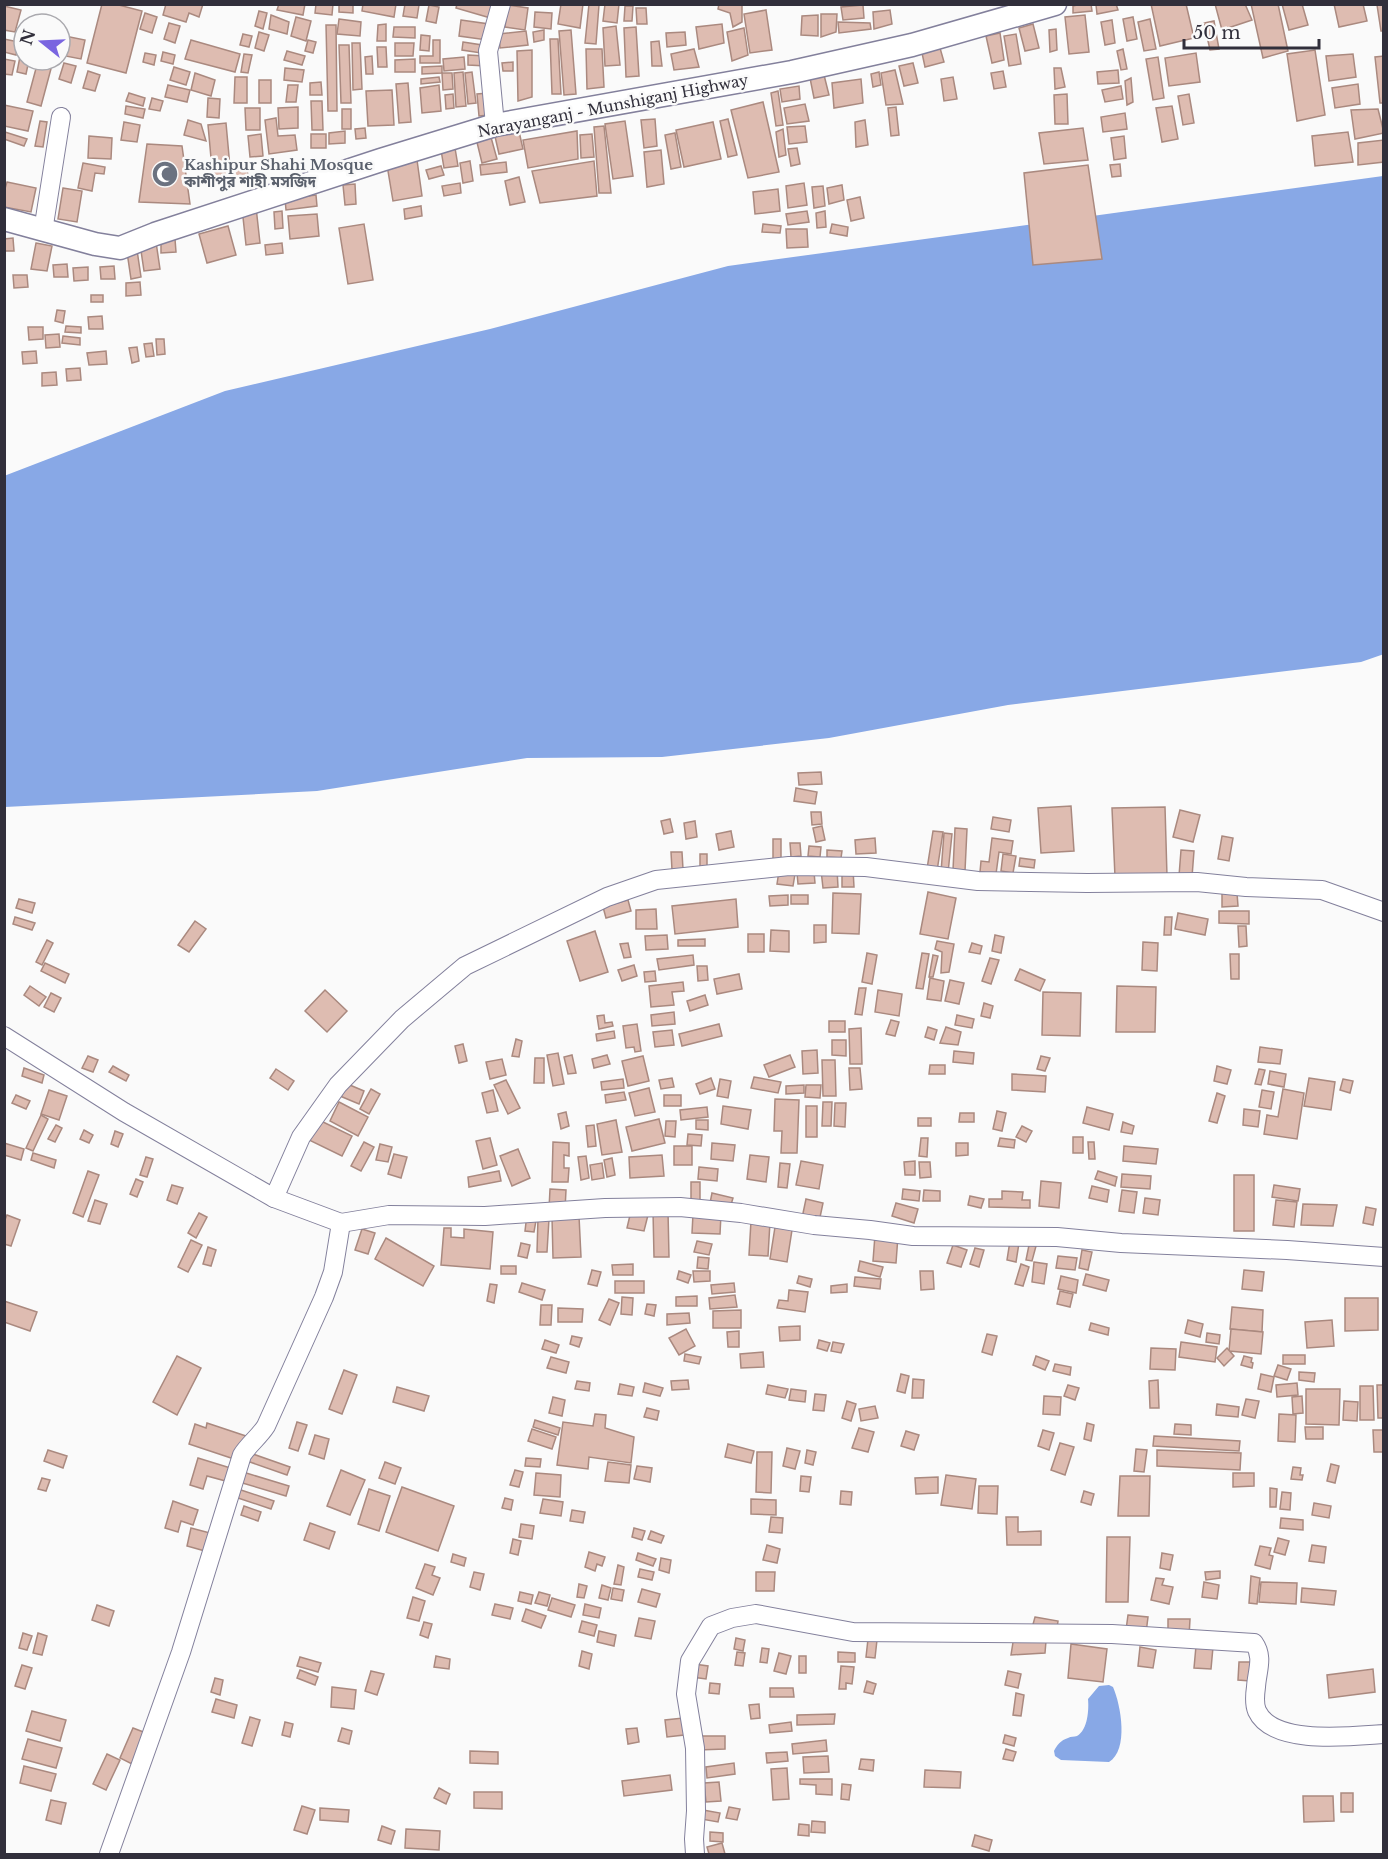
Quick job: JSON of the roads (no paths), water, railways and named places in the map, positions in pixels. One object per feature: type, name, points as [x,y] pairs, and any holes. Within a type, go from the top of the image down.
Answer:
[{"type":"main road","name":"Narayanganj - Munshiganj Highway","points":[[4,219],[95,244],[120,248],[155,234],[495,125],[792,72],[912,45],[1054,5]]},
{"type":"street","points":[[495,125],[488,51],[501,4]]},
{"type":"street","points":[[43,231],[61,117]]},
{"type":"street","points":[[274,1198],[301,1137],[338,1085],[411,1011],[465,966],[607,897],[656,880],[789,866],[866,867],[978,881],[1197,882],[1246,887],[1322,890],[1383,912]]},
{"type":"street","points":[[4,1036],[124,1112],[274,1198],[341,1223],[389,1215],[485,1216],[605,1208],[680,1207],[913,1236],[1057,1237],[1121,1243],[1287,1250],[1383,1257]]},
{"type":"street","points":[[109,1854],[181,1652],[242,1455],[250,1443],[259,1438],[266,1426],[324,1297],[333,1272],[341,1223]]},
{"type":"street","points":[[695,1854],[695,1748],[686,1694],[690,1661],[711,1626],[732,1618],[756,1614],[853,1632],[1112,1634],[1254,1643],[1259,1650],[1260,1658],[1256,1687],[1257,1710],[1269,1725],[1291,1734],[1318,1736],[1383,1734]]},
{"type":"water","points":[[1383,176],[1384,654],[1361,662],[1008,705],[829,738],[662,757],[527,758],[317,791],[5,807],[4,476],[225,391],[490,329],[728,266]]},
{"type":"water","points":[[1099,1686],[1113,1687],[1121,1715],[1121,1738],[1115,1756],[1109,1762],[1061,1760],[1055,1756],[1054,1751],[1063,1740],[1077,1736],[1084,1729],[1088,1714],[1088,1699]]},
{"type":"place","name":"Kashipur Shahi Mosque কাশীপুর শাহী মসজিদ","points":[[165,174]]}]
